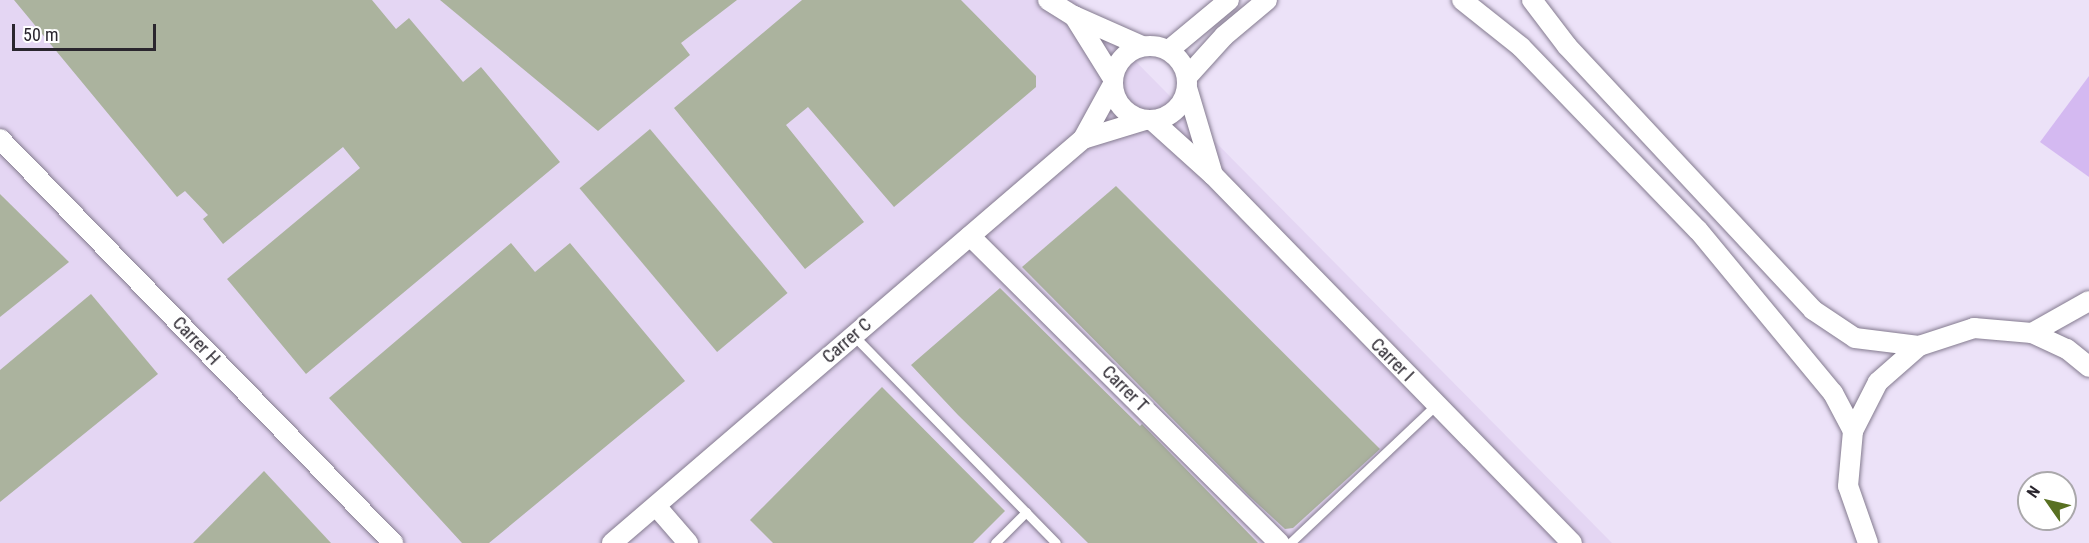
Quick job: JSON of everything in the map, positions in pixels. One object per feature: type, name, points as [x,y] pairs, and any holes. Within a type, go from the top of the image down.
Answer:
[{"type":"street","points":[[1048,0],[1074,16],[1142,46],[1169,50],[1179,58],[1187,82]]},
{"type":"street","points":[[1169,50],[1229,0]]},
{"type":"street","points":[[1074,16],[1112,81],[1125,111],[1149,120],[1178,108],[1187,82],[1224,36],[1267,0]]},
{"type":"street","points":[[1462,0],[1521,47],[1698,230],[1833,393],[1853,431]]},
{"type":"street","points":[[1532,0],[1568,46],[1813,310],[1855,338],[1919,346]]},
{"type":"street","points":[[1112,81],[1117,64],[1130,51],[1142,46]]},
{"type":"street","name":"Carrer C","points":[[612,543],[1083,139],[1112,81]]},
{"type":"street","name":"Carrer I","points":[[1187,82],[1213,175]]},
{"type":"street","name":"Carrer I","points":[[1149,120],[1213,175],[1572,543]]},
{"type":"street","name":"Carrer C","points":[[1083,139],[1149,120]]},
{"type":"street","name":"Carrer H","points":[[0,139],[393,543]]},
{"type":"street","name":"Carrer T","points":[[970,236],[1279,543]]},
{"type":"street","points":[[2032,333],[2089,301]]},
{"type":"street","points":[[1868,543],[1848,486],[1853,431],[1878,382],[1919,346],[1974,328],[2032,333],[2067,349],[2089,367]]},
{"type":"street","points":[[656,506],[688,543]]},
{"type":"lane","points":[[854,336],[1056,543]]},
{"type":"lane","points":[[1290,543],[1436,405]]},
{"type":"lane","points":[[995,543],[1026,512]]},
{"type":"shaded area","points":[[0,0],[1075,0],[1612,543],[0,543]]},
{"type":"shaded area","points":[[2089,76],[2089,177],[2040,142]]},
{"type":"building","points":[[14,0],[372,0],[396,29],[409,18],[463,82],[481,67],[560,162],[306,374],[227,279],[360,168],[343,147],[223,244],[203,219],[208,215],[185,191],[177,197]]},
{"type":"building","points":[[440,0],[737,0],[681,43],[690,55],[598,131]]},
{"type":"building","points":[[802,0],[961,0],[1036,76],[1036,87],[894,207],[808,107],[786,125],[864,222],[805,269],[674,108]]},
{"type":"building","points":[[650,129],[788,293],[717,352],[580,188]]},
{"type":"building","points":[[1116,186],[1380,449],[1293,528],[1285,529],[1249,496],[1022,267]]},
{"type":"building","points":[[0,194],[69,262],[0,317]]},
{"type":"building","points":[[511,243],[535,272],[570,243],[685,381],[489,543],[462,543],[329,398]]},
{"type":"building","points":[[1000,288],[1140,426],[1142,424],[1258,543],[1088,543],[958,415],[911,365]]},
{"type":"building","points":[[91,294],[158,374],[0,502],[0,370]]},
{"type":"building","points":[[882,387],[1005,511],[973,543],[773,543],[750,520]]},
{"type":"building","points":[[264,471],[331,543],[193,543]]}]
